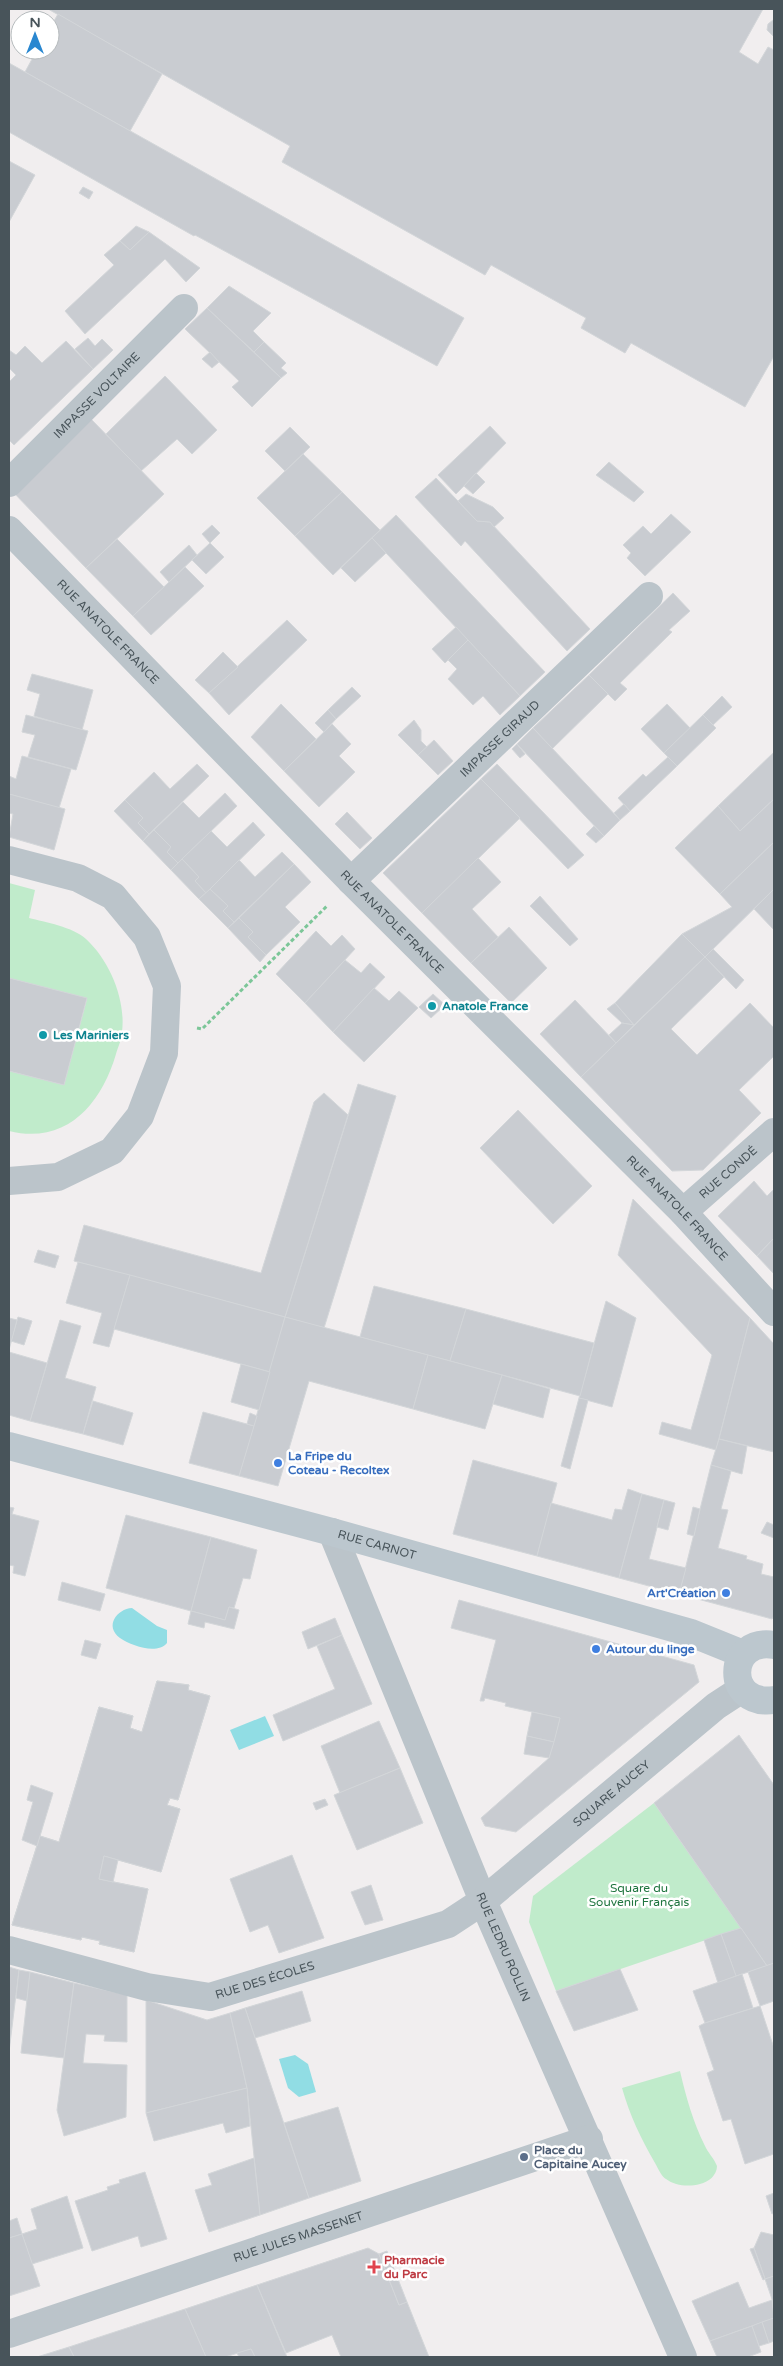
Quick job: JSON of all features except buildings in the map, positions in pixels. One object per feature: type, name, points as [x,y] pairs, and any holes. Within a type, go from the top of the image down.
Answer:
[{"type":"main road","name":"RUE CARNOT","points":[[9,1446],[332,1532],[691,1633],[743,1654]]},
{"type":"main road","points":[[774,1645],[757,1644],[743,1654],[736,1671],[742,1689],[756,1700],[774,1700]]},
{"type":"street","name":"IMPASSE VOLTAIRE","points":[[9,483],[184,308]]},
{"type":"street","name":"RUE ANATOLE FRANCE","points":[[9,530],[351,881],[683,1212],[774,1312]]},
{"type":"street","name":"IMPASSE GIRAUD","points":[[351,881],[649,596]]},
{"type":"street","points":[[9,860],[78,878],[113,896],[147,937],[167,986],[167,1024],[164,1053],[140,1116],[112,1151],[58,1177],[9,1181]]},
{"type":"street","name":"RUE CONDÉ","points":[[683,1212],[774,1132]]},
{"type":"street","name":"RUE LEDRU ROLLIN","points":[[332,1532],[483,1901],[683,2357]]},
{"type":"street","name":"SQUARE AUCEY","points":[[483,1901],[716,1706],[742,1689]]},
{"type":"street","name":"RUE DES ÉCOLES","points":[[9,1950],[147,1987],[210,1997],[448,1924],[483,1901]]},
{"type":"street","name":"RUE JULES MASSENET","points":[[9,2334],[588,2139]]},
{"type":"path","points":[[167,1024],[202,1029],[351,881]]},
{"type":"green space","points":[[9,883],[35,890],[29,918],[74,931],[95,948],[109,970],[119,994],[123,1020],[121,1037],[101,1090],[78,1117],[64,1126],[48,1132],[29,1134],[9,1131],[9,1071],[64,1085],[87,999],[9,978]]},
{"type":"green space","name":"Square du Souvenir Français","points":[[654,1803],[741,1928],[556,1991],[529,1922],[533,1896]]},
{"type":"green space","points":[[680,2071],[687,2100],[697,2128],[706,2149],[717,2166],[716,2172],[709,2180],[691,2185],[674,2183],[661,2174],[636,2127],[622,2088]]},
{"type":"water","points":[[132,1608],[157,1626],[167,1630],[167,1643],[163,1647],[144,1648],[131,1644],[115,1633],[113,1628],[114,1619],[122,1611]]},
{"type":"water","points":[[265,1716],[274,1736],[239,1750],[230,1730]]},
{"type":"water","points":[[295,2055],[308,2064],[316,2092],[299,2097],[288,2088],[279,2059]]},
{"type":"place","name":"Anatole France","points":[[432,1006]]},
{"type":"place","name":"Les Mariniers","points":[[43,1035]]},
{"type":"place","name":"La Fripe du Coteau - Recoltex","points":[[278,1463]]},
{"type":"place","name":"Art'Création","points":[[726,1593]]},
{"type":"place","name":"Autour du linge","points":[[596,1649]]},
{"type":"place","name":"Place du Capitaine Aucey","points":[[524,2157]]},
{"type":"place","name":"Pharmacie du Parc","points":[[374,2267]]}]
